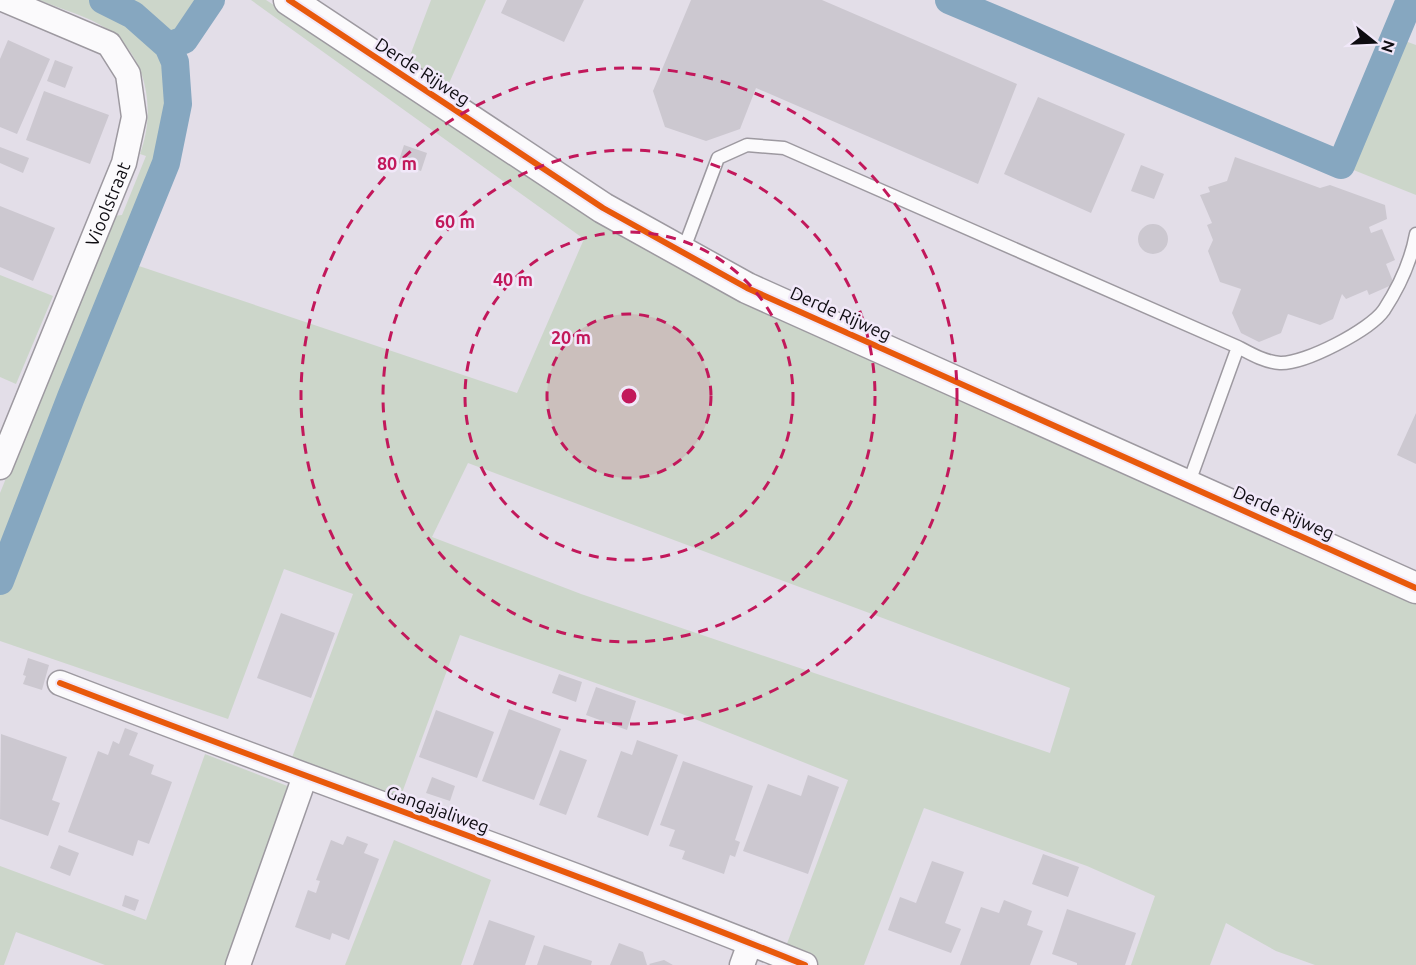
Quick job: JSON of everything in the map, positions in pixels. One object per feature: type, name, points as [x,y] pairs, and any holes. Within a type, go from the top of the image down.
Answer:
[{"type":"street","name":"Vioolstraat","points":[[0,467],[124,163],[134,117],[128,74],[108,45],[5,0]]},
{"type":"street","name":"Derde Rijweg","points":[[289,0],[603,208],[747,288],[1416,588]]},
{"type":"street","name":"Gangajaliweg","points":[[60,683],[561,870],[746,954],[806,965]]},
{"type":"street","points":[[238,965],[305,776]]},
{"type":"lane","points":[[682,252],[718,158],[747,145],[784,148],[1238,346],[1259,358],[1280,363],[1309,359],[1346,338],[1382,312],[1406,270],[1416,234]]},
{"type":"lane","points":[[1188,486],[1238,346]]},
{"type":"shaded area","points":[[39,0],[211,0],[184,40],[168,46],[176,74],[178,102],[174,129],[167,156],[127,262],[517,393],[584,239],[251,0],[266,0],[598,216],[1416,599],[1416,965],[1315,965],[1276,951],[1226,923],[1210,965],[1131,965],[1155,896],[1087,866],[924,808],[864,965],[802,965],[782,957],[848,780],[672,710],[460,635],[395,812],[287,771],[353,594],[284,569],[228,719],[0,641],[0,493],[113,216],[122,215],[146,156],[140,154],[147,120],[145,86],[132,54],[121,40],[99,24]],"holes":[[[468,463],[1070,688],[1050,753],[581,594],[432,537]]]},
{"type":"shaded area","points":[[431,0],[486,0],[446,90],[408,61]]},
{"type":"shaded area","points":[[1394,37],[1416,45],[1416,195],[1341,165]]},
{"type":"shaded area","points":[[0,275],[53,296],[16,384],[0,377]]},
{"type":"shaded area","points":[[205,754],[290,787],[228,965],[105,965],[16,932],[4,965],[0,965],[0,866],[146,920]]},
{"type":"shaded area","points":[[394,840],[491,880],[461,965],[345,965]]},
{"type":"building","points":[[507,0],[584,0],[564,42],[501,13]]},
{"type":"building","points":[[691,0],[822,0],[1017,84],[978,184],[756,88],[740,129],[706,141],[665,127],[653,91]]},
{"type":"building","points":[[8,40],[50,59],[17,134],[0,127],[0,59]]},
{"type":"building","points":[[55,60],[73,67],[65,88],[47,81]]},
{"type":"building","points":[[44,91],[109,115],[90,164],[26,140]]},
{"type":"building","points":[[1038,97],[1125,134],[1091,213],[1004,174]]},
{"type":"building","points":[[404,145],[427,153],[421,171],[398,163]]},
{"type":"building","points":[[0,147],[29,158],[23,173],[0,163]]},
{"type":"building","points":[[1235,157],[1320,188],[1330,185],[1385,205],[1387,219],[1369,227],[1371,233],[1382,229],[1395,260],[1386,264],[1394,284],[1369,295],[1367,290],[1346,299],[1342,294],[1333,319],[1320,325],[1288,314],[1281,333],[1259,342],[1241,333],[1232,313],[1241,289],[1220,282],[1208,251],[1213,240],[1207,225],[1212,223],[1200,195],[1210,192],[1208,187],[1227,181]]},
{"type":"building","points":[[1141,165],[1164,174],[1154,199],[1131,191]]},
{"type":"building","points":[[0,206],[55,228],[33,281],[0,267]]},
{"type":"building","points":[[1153,224],[1164,228],[1168,239],[1164,250],[1153,254],[1142,250],[1138,239],[1142,228]]},
{"type":"building","points":[[1416,413],[1416,464],[1397,455]]},
{"type":"building","points":[[281,613],[335,633],[311,698],[257,678]]},
{"type":"building","points":[[28,658],[49,665],[42,690],[23,684]]},
{"type":"building","points":[[559,674],[582,682],[576,702],[552,693]]},
{"type":"building","points":[[596,687],[636,701],[627,730],[586,715]]},
{"type":"building","points":[[509,709],[561,729],[534,800],[482,781]]},
{"type":"building","points":[[436,710],[494,732],[477,778],[419,757]]},
{"type":"building","points":[[125,728],[138,733],[129,755],[154,765],[151,774],[172,782],[149,844],[138,840],[133,856],[68,832],[98,751],[108,755],[113,741],[119,744]]},
{"type":"building","points":[[1,734],[67,757],[52,800],[60,803],[48,836],[0,819]]},
{"type":"building","points":[[637,740],[678,755],[648,836],[597,817],[621,751],[632,755]]},
{"type":"building","points":[[560,750],[587,760],[566,815],[539,805]]},
{"type":"building","points":[[683,761],[753,786],[735,840],[740,842],[735,857],[730,855],[724,874],[682,859],[685,851],[669,846],[675,830],[660,825]]},
{"type":"building","points":[[808,775],[839,787],[808,874],[743,851],[768,784],[801,796]]},
{"type":"building","points":[[432,777],[455,786],[450,801],[426,793]]},
{"type":"building","points":[[347,836],[368,844],[364,853],[379,859],[349,940],[332,933],[330,940],[295,927],[308,890],[316,893],[320,881],[316,880],[331,840],[343,845]]},
{"type":"building","points":[[59,845],[79,853],[70,876],[50,868]]},
{"type":"building","points":[[1043,854],[1079,867],[1068,897],[1032,884]]},
{"type":"building","points":[[932,861],[964,872],[945,923],[961,929],[951,953],[888,930],[900,897],[916,903]]},
{"type":"building","points":[[125,895],[139,900],[135,911],[122,906]]},
{"type":"building","points":[[1004,900],[1032,911],[1027,925],[1043,931],[1030,965],[960,965],[981,907],[999,913]]},
{"type":"building","points":[[1067,909],[1136,933],[1125,965],[1077,965],[1077,963],[1052,954]]},
{"type":"building","points":[[489,920],[535,936],[525,965],[473,965]]},
{"type":"building","points":[[619,943],[643,952],[647,965],[610,965]]},
{"type":"building","points":[[544,945],[592,961],[591,965],[537,965]]},
{"type":"building","points":[[664,960],[673,965],[649,964]]},
{"type":"waterway","points":[[0,581],[71,397],[166,163],[178,104],[175,62],[168,46],[133,15],[103,0]]},
{"type":"waterway","points":[[168,46],[184,40],[211,0]]},
{"type":"waterway","points":[[949,0],[1341,165],[1410,0]]},
{"type":"cycle path","points":[[289,0],[603,208],[747,288],[1416,588]]},
{"type":"cycle path","points":[[60,683],[713,928],[805,965]]}]
